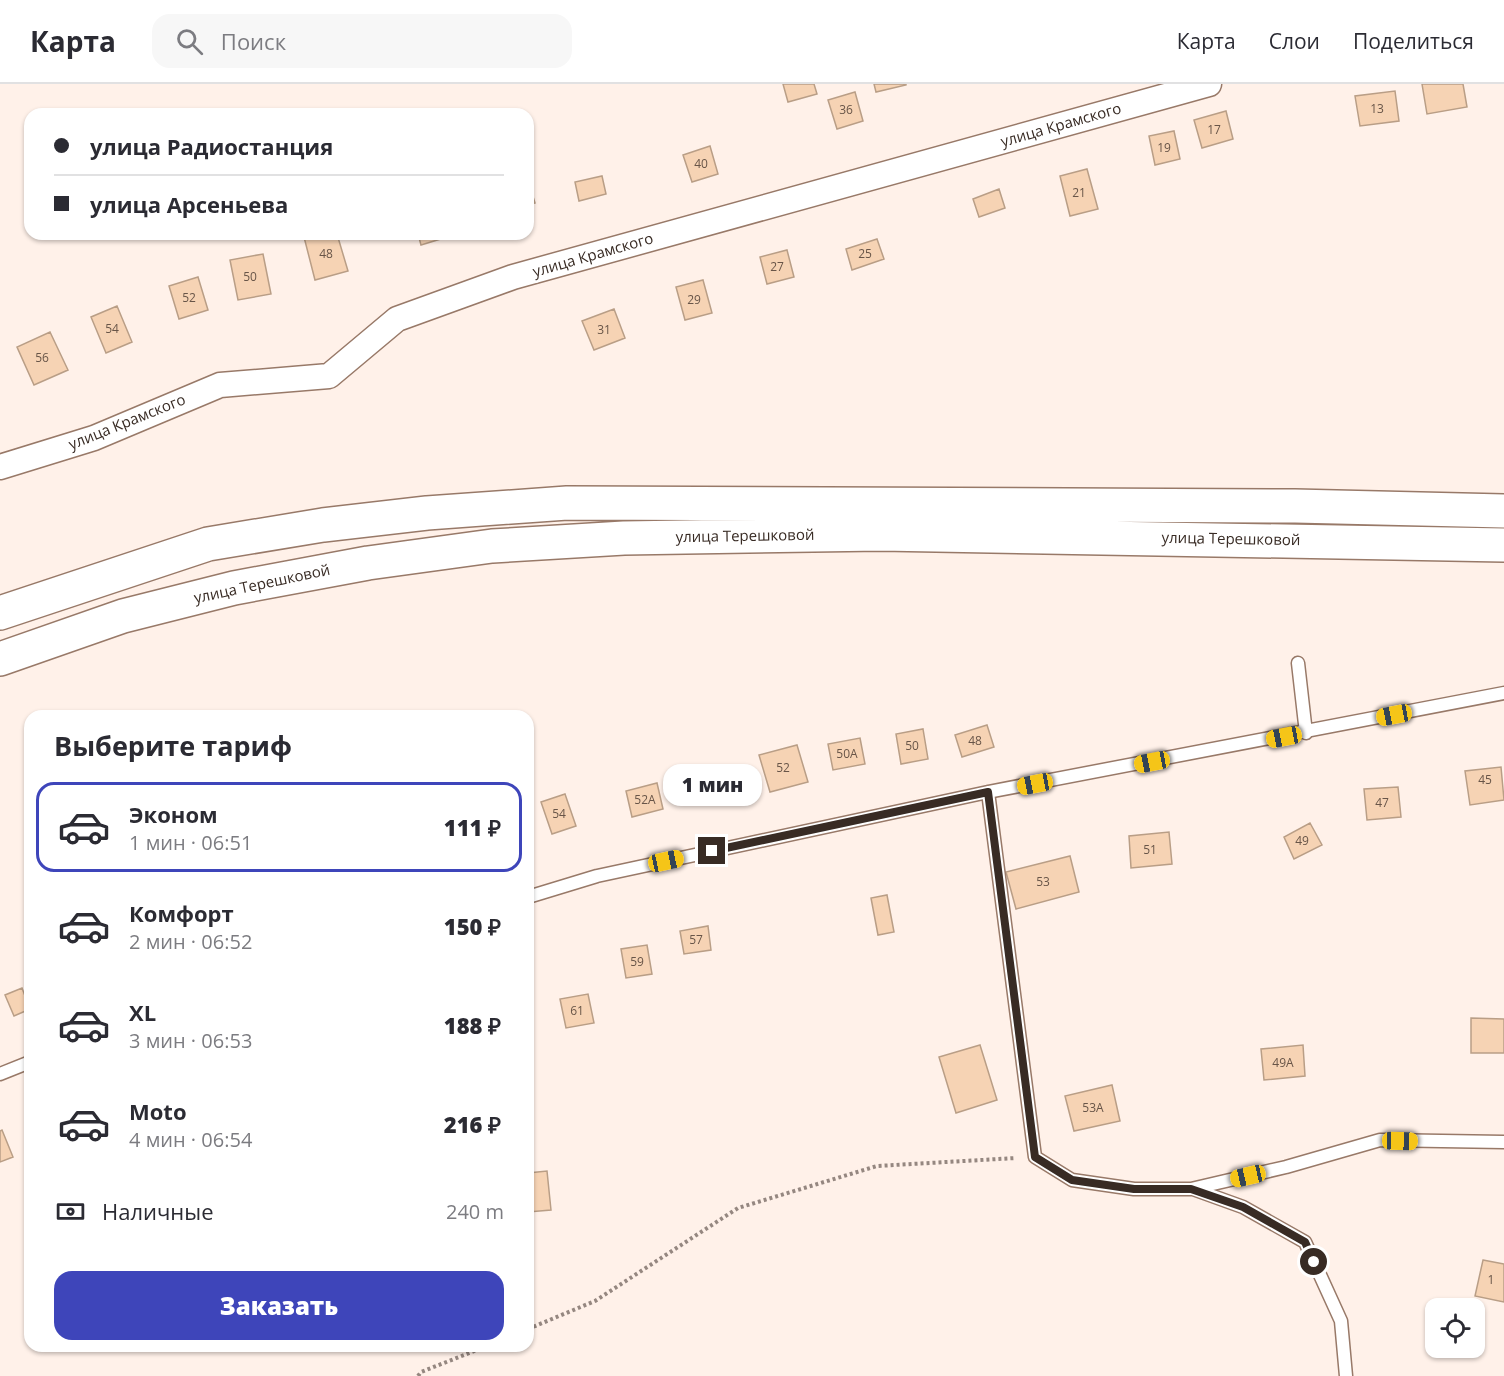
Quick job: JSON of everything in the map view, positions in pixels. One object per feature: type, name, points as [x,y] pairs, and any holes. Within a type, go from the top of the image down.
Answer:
[{"type":"main road","name":"улица Терешковой","points":[[0,613],[208,543],[323,525],[427,513],[555,504],[674,502],[1295,506],[1504,511]]},
{"type":"main road","name":"улица Терешковой","points":[[0,659],[123,616],[234,588],[368,563],[492,546],[624,538],[881,534],[1504,545]]},
{"type":"street","name":"улица Крамского","points":[[0,467],[94,438],[220,385],[329,376],[397,319],[513,277],[1209,84]]},
{"type":"lane","points":[[1298,663],[1306,733]]},
{"type":"lane","points":[[534,895],[597,876],[988,792],[1306,733],[1504,693]]},
{"type":"lane","points":[[988,792],[1035,1157],[1072,1180],[1134,1189],[1191,1189],[1286,1167],[1380,1140],[1504,1142]]},
{"type":"lane","points":[[0,1074],[24,1064]]},
{"type":"lane","points":[[1191,1189],[1243,1207],[1305,1242],[1341,1321],[1346,1376]]},
{"type":"path","points":[[534,1326],[595,1301],[738,1208],[877,1166],[1035,1157]]},
{"type":"path","points":[[418,1376],[473,1352]]},
{"type":"building","points":[[783,84],[814,84],[817,94],[788,102]]},
{"type":"building","points":[[874,84],[906,84],[906,85],[876,92]]},
{"type":"building","points":[[1422,84],[1463,84],[1467,107],[1427,114]]},
{"type":"building","points":[[1395,91],[1399,121],[1360,126],[1355,96]]},
{"type":"building","points":[[855,92],[863,121],[837,129],[828,100]]},
{"type":"building","points":[[1226,111],[1233,139],[1202,148],[1194,120]]},
{"type":"building","points":[[1174,131],[1180,159],[1155,165],[1149,136]]},
{"type":"building","points":[[710,146],[718,174],[692,182],[683,155]]},
{"type":"building","points":[[1087,169],[1098,209],[1070,216],[1060,176]]},
{"type":"building","points":[[602,176],[606,194],[579,201],[575,182]]},
{"type":"building","points":[[999,189],[1005,208],[979,217],[973,199]]},
{"type":"building","points":[[877,239],[884,259],[852,270],[846,249]]},
{"type":"building","points":[[305,240],[339,240],[348,271],[315,280]]},
{"type":"building","points":[[420,240],[437,240],[421,245]]},
{"type":"building","points":[[787,250],[794,277],[767,284],[760,257]]},
{"type":"building","points":[[263,254],[271,294],[238,300],[230,260]]},
{"type":"building","points":[[198,277],[208,310],[179,319],[169,286]]},
{"type":"building","points":[[703,280],[712,313],[685,320],[676,287]]},
{"type":"building","points":[[117,306],[132,342],[106,353],[91,317]]},
{"type":"building","points":[[614,309],[625,338],[594,350],[582,321]]},
{"type":"building","points":[[50,332],[68,370],[34,385],[17,347]]},
{"type":"building","points":[[987,725],[994,747],[962,757],[955,735]]},
{"type":"building","points":[[923,729],[928,759],[901,764],[896,734]]},
{"type":"building","points":[[860,738],[865,764],[833,770],[828,744]]},
{"type":"building","points":[[797,745],[808,782],[770,792],[759,755]]},
{"type":"building","points":[[1501,767],[1504,800],[1470,805],[1465,771]]},
{"type":"building","points":[[657,783],[663,809],[632,817],[626,791]]},
{"type":"building","points":[[1398,787],[1401,817],[1367,820],[1364,789]]},
{"type":"building","points":[[565,794],[576,826],[552,834],[541,802]]},
{"type":"building","points":[[1310,823],[1322,845],[1294,859],[1284,837]]},
{"type":"building","points":[[1169,832],[1172,864],[1131,868],[1129,836]]},
{"type":"building","points":[[1070,856],[1079,892],[1016,909],[1006,872]]},
{"type":"building","points":[[887,895],[894,932],[878,935],[871,898]]},
{"type":"building","points":[[708,926],[711,950],[684,954],[680,931]]},
{"type":"building","points":[[647,945],[652,974],[626,978],[621,949]]},
{"type":"building","points":[[22,988],[24,1012],[14,1016],[5,995]]},
{"type":"building","points":[[588,994],[594,1023],[566,1028],[560,999]]},
{"type":"building","points":[[1471,1018],[1504,1019],[1504,1053],[1471,1053]]},
{"type":"building","points":[[980,1045],[997,1100],[956,1113],[939,1057]]},
{"type":"building","points":[[1303,1045],[1305,1076],[1264,1080],[1261,1049]]},
{"type":"building","points":[[1112,1085],[1120,1121],[1074,1131],[1065,1096]]},
{"type":"building","points":[[2,1130],[13,1157],[0,1162],[0,1131]]},
{"type":"building","points":[[547,1171],[551,1210],[534,1211],[534,1172]]},
{"type":"building","points":[[1483,1260],[1504,1264],[1504,1302],[1475,1296]]},
{"type":"route","points":[[712,851],[988,792],[1035,1157],[1072,1180],[1134,1189],[1191,1189],[1243,1207],[1305,1242],[1314,1262]]}]
